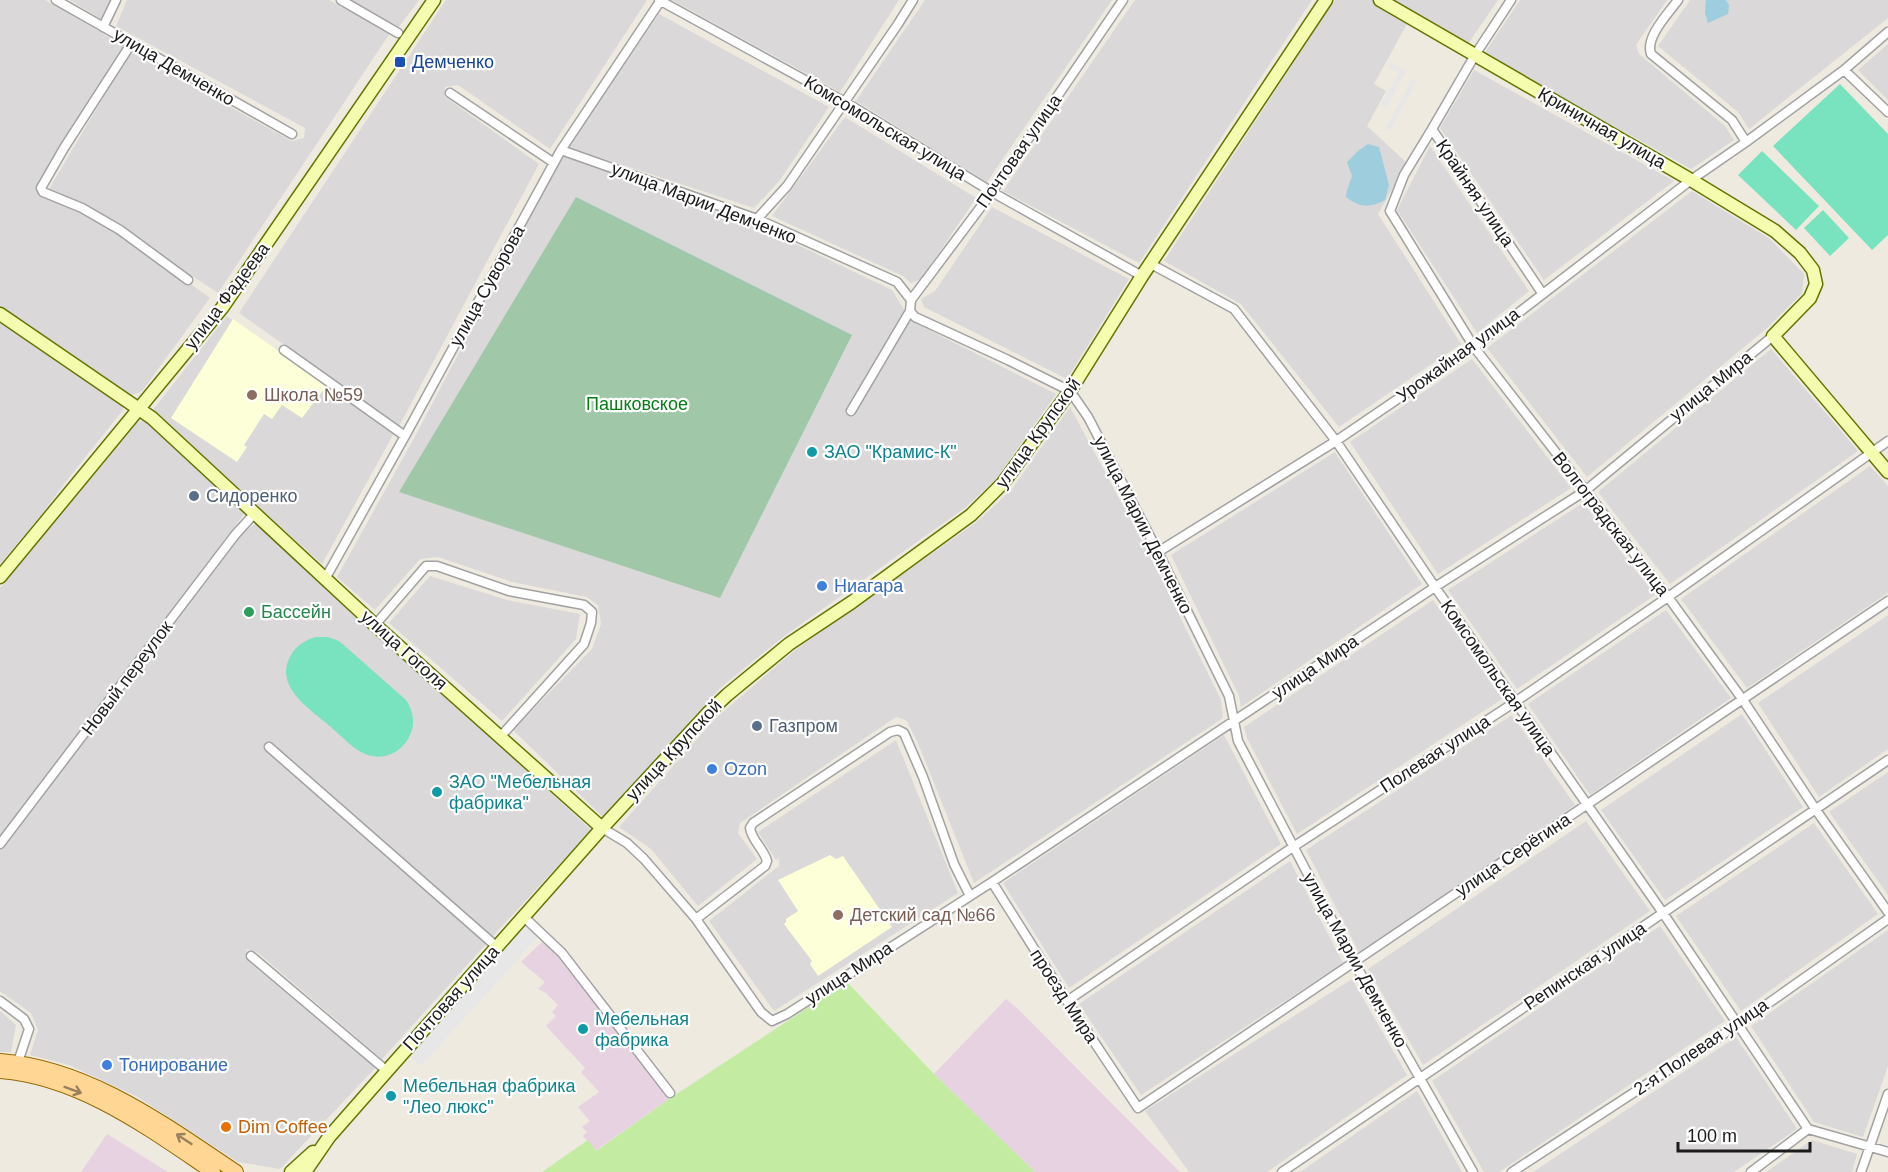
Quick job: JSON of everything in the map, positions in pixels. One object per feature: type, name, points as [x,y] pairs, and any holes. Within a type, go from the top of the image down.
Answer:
[{"type":"main road","points":[[0,1061],[45,1067],[132,1104],[236,1171]]},
{"type":"main road","points":[[0,1071],[16,1073],[92,1097],[125,1115],[213,1172]]},
{"type":"street","name":"улица Демченко","points":[[56,0],[292,134]]},
{"type":"street","points":[[103,27],[116,0]]},
{"type":"street","points":[[341,0],[398,33]]},
{"type":"street","name":"улица Фадеева","points":[[0,576],[222,308],[434,0]]},
{"type":"street","name":"Комсомольская улица","points":[[660,0],[845,102],[992,192],[1142,276]]},
{"type":"street","name":"улица Суворова","points":[[325,579],[561,150],[660,0]]},
{"type":"street","points":[[757,219],[788,186],[913,0]]},
{"type":"street","name":"Почтовая улица","points":[[911,300],[992,192],[1124,0]]},
{"type":"street","name":"улица Крупской","points":[[602,828],[727,695],[789,644],[852,602],[971,515],[1003,483],[1070,391],[1142,276],[1326,0]]},
{"type":"street","name":"Криничная улица","points":[[1380,0],[1775,231],[1800,253],[1813,270]]},
{"type":"street","name":"Крайняя улица","points":[[1511,0],[1475,55],[1432,129],[1542,293]]},
{"type":"street","points":[[1678,0],[1652,37],[1648,46],[1651,54],[1732,120],[1746,142]]},
{"type":"street","name":"Урожайная улица","points":[[1158,552],[1335,441],[1474,346],[1691,180],[1844,70],[1888,32]]},
{"type":"street","points":[[131,44],[41,188],[43,192],[82,208],[120,230],[188,280]]},
{"type":"street","points":[[1844,70],[1888,112]]},
{"type":"street","points":[[450,93],[554,163]]},
{"type":"street","name":"Волгоградская улица","points":[[1432,129],[1404,175],[1390,211],[1474,346],[1668,597],[1743,700],[1816,810],[1888,912]]},
{"type":"street","name":"улица Марии Демченко","points":[[561,150],[757,219],[897,282],[911,300]]},
{"type":"street","name":"Комсомольская улица","points":[[1151,264],[1227,305],[1239,315],[1335,441],[1663,913],[1808,1130]]},
{"type":"street","name":"улица Мира","points":[[772,1021],[788,1014],[992,882],[1435,587],[1585,491],[1773,336],[1810,298],[1816,284],[1813,270]]},
{"type":"street","points":[[851,411],[910,311],[911,300]]},
{"type":"street","name":"улица Марии Демченко","points":[[910,311],[915,318],[1070,391],[1088,417],[1229,696],[1238,741],[1354,962],[1473,1172]]},
{"type":"street","name":"улица Гоголя","points":[[0,314],[152,418],[375,625],[602,828],[627,843],[644,859],[696,919],[762,1012],[772,1021]]},
{"type":"street","points":[[1773,336],[1888,472]]},
{"type":"street","points":[[284,350],[405,436]]},
{"type":"street","name":"Полевая улица","points":[[1066,1001],[1293,847],[1515,702],[1888,441]]},
{"type":"street","name":"Новый переулок","points":[[0,844],[234,535],[255,513]]},
{"type":"street","points":[[375,625],[426,566],[437,566],[509,591],[584,605],[592,612],[584,644],[501,736]]},
{"type":"street","name":"улица Серёгина","points":[[1138,1108],[1888,601]]},
{"type":"street","points":[[696,919],[765,866],[766,857],[751,836],[750,828],[753,823],[890,732],[898,730],[904,733],[923,777],[954,864],[970,896]]},
{"type":"street","points":[[269,747],[497,947]]},
{"type":"street","name":"Репинская улица","points":[[1282,1172],[1888,760]]},
{"type":"street","name":"Почтовая улица","points":[[305,1172],[329,1137],[602,828]]},
{"type":"street","name":"проезд Мира","points":[[992,882],[1066,1001],[1138,1108]]},
{"type":"street","points":[[524,917],[562,953],[670,1093]]},
{"type":"street","name":"2-я Полевая улица","points":[[1512,1172],[1738,1024],[1888,919]]},
{"type":"street","points":[[251,956],[387,1071]]},
{"type":"street","points":[[0,1001],[24,1019],[29,1029],[18,1062]]},
{"type":"street","points":[[1861,1172],[1888,1094]]},
{"type":"street","points":[[1751,1172],[1808,1130],[1888,1152]]},
{"type":"street","points":[[291,1172],[329,1137]]},
{"type":"street","points":[[312,1172],[315,1158]]},
{"type":"shaded area","points":[[0,0],[45,0],[126,47],[40,184],[39,194],[71,205],[121,234],[210,298],[142,391],[130,396],[0,307]]},
{"type":"shaded area","points":[[70,0],[110,0],[101,19]]},
{"type":"shaded area","points":[[127,0],[329,0],[390,33],[218,293],[144,244],[123,225],[49,189],[130,52],[292,141],[304,138],[305,128],[116,26]]},
{"type":"shaded area","points":[[349,0],[419,0],[398,28]]},
{"type":"shaded area","points":[[446,0],[647,0],[550,149],[458,85],[445,87],[445,97],[539,164],[399,426],[239,313]]},
{"type":"shaded area","points":[[672,0],[899,0],[840,92]]},
{"type":"shaded area","points":[[925,0],[1112,0],[987,182],[856,101]]},
{"type":"shaded area","points":[[1135,0],[1312,0],[1139,263],[1003,191]]},
{"type":"shaded area","points":[[1335,0],[1372,0],[1408,22],[1374,84],[1386,91],[1367,126],[1407,163],[1378,214],[1461,344],[1339,427],[1241,304],[1164,261]]},
{"type":"shaded area","points":[[1394,0],[1498,0],[1468,44]]},
{"type":"shaded area","points":[[1520,0],[1667,0],[1636,45],[1639,54],[1725,126],[1734,140],[1691,169],[1484,54]]},
{"type":"shaded area","points":[[1690,0],[1888,0],[1888,18],[1749,129],[1738,112],[1658,46]]},
{"type":"shaded area","points":[[659,14],[829,107],[780,180],[754,208],[568,147]]},
{"type":"shaded area","points":[[1888,44],[1888,100],[1858,70]]},
{"type":"shaded area","points":[[1390,62],[1406,71],[1386,108],[1381,105],[1399,73],[1388,67]]},
{"type":"shaded area","points":[[1474,70],[1674,181],[1544,280],[1440,128]]},
{"type":"shaded area","points":[[1413,78],[1417,80],[1390,131],[1386,128]]},
{"type":"shaded area","points":[[845,117],[976,198],[921,279],[911,283],[903,276],[772,216]]},
{"type":"shaded area","points":[[1430,146],[1529,291],[1477,333],[1397,210]]},
{"type":"shaded area","points":[[562,155],[752,223],[892,290],[911,321],[1056,394],[997,478],[966,507],[783,637],[721,687],[603,817],[513,730],[592,649],[601,624],[598,605],[587,597],[512,582],[438,557],[420,559],[375,610],[337,577],[418,431]]},
{"type":"shaded area","points":[[1692,191],[1770,239],[1804,274],[1802,293],[1766,329],[1587,477],[1487,348]]},
{"type":"shaded area","points":[[992,207],[1129,279],[1067,379],[924,307],[921,299],[935,291]]},
{"type":"shaded area","points":[[227,316],[394,433],[322,564],[152,411]]},
{"type":"shaded area","name":"Школа №59","points":[[233,319],[327,385],[302,418],[282,405],[272,419],[264,414],[244,445],[247,447],[237,462],[171,418]]},
{"type":"shaded area","points":[[0,321],[121,400],[123,410],[0,564]]},
{"type":"shaded area","points":[[1771,349],[1858,451],[1670,584],[1598,492]]},
{"type":"shaded area","points":[[1472,359],[1571,488],[1438,574],[1350,442]]},
{"type":"shaded area","points":[[1070,407],[1150,556],[1221,700],[1223,718],[974,883],[918,743],[906,720],[896,717],[740,823],[738,833],[757,859],[698,906],[651,849],[619,827],[715,719],[794,651],[978,521],[1012,489]]},
{"type":"shaded area","points":[[147,420],[247,510],[0,840],[0,588],[138,422]]},
{"type":"shaded area","points":[[1335,452],[1422,584],[1241,707],[1239,696],[1171,555]]},
{"type":"shaded area","points":[[1870,466],[1888,486],[1888,593],[1747,688],[1681,599]]},
{"type":"shaded area","points":[[1583,503],[1655,595],[1517,689],[1448,590]]},
{"type":"shaded area","points":[[259,522],[591,830],[492,937],[419,872],[408,869],[413,879],[486,944],[382,1059],[257,952],[246,949],[249,962],[375,1068],[280,1169],[238,1162],[136,1096],[69,1065],[30,1055],[38,1030],[31,1013],[0,991],[0,848],[244,531]]},
{"type":"shaded area","points":[[430,576],[507,600],[580,614],[576,639],[502,721],[389,623]]},
{"type":"shaded area","points":[[1433,600],[1502,699],[1297,834],[1247,738],[1244,727]]},
{"type":"shaded area","points":[[1666,610],[1731,698],[1590,795],[1528,704]]},
{"type":"shaded area","points":[[1888,615],[1888,749],[1819,797],[1758,703]]},
{"type":"shaded area","points":[[1742,714],[1803,807],[1665,900],[1601,810]]},
{"type":"shaded area","points":[[1512,715],[1575,805],[1359,952],[1306,850]]},
{"type":"shaded area","points":[[1224,735],[1281,844],[1069,988],[1003,883]]},
{"type":"shaded area","points":[[896,740],[958,893],[774,1011],[709,921],[779,866],[779,858],[776,860],[758,832]]},
{"type":"shaded area","points":[[1888,772],[1888,895],[1829,812]]},
{"type":"shaded area","points":[[1586,821],[1650,911],[1423,1065],[1368,969]]},
{"type":"shaded area","points":[[1814,823],[1878,914],[1741,1011],[1676,916]]},
{"type":"shaded area","name":"Детский сад №66","points":[[830,855],[836,859],[843,856],[892,927],[818,976],[810,964],[812,961],[784,924],[786,919],[798,911],[778,880]]},
{"type":"shaded area","points":[[1290,861],[1343,963],[1141,1095],[1079,1004]]},
{"type":"shaded area","points":[[524,922],[539,936],[421,1066],[405,1052]]},
{"type":"shaded area","points":[[1660,926],[1725,1021],[1499,1172],[1484,1172],[1432,1081]]},
{"type":"shaded area","points":[[1888,930],[1888,1066],[1863,1137],[1814,1122],[1751,1026]]},
{"type":"shaded area","points":[[545,939],[570,968],[669,1099],[595,1151],[583,1136],[587,1132],[582,1127],[590,1121],[578,1107],[599,1092],[581,1072],[585,1068],[546,1026],[556,1016],[552,1012],[558,1005],[546,993],[538,989],[545,982],[521,962]]},
{"type":"shaded area","points":[[1352,979],[1407,1075],[1267,1172],[1189,1172],[1145,1111]]},
{"type":"shaded area","points":[[1006,999],[1180,1172],[1035,1172],[934,1074]]},
{"type":"shaded area","points":[[0,1011],[16,1025],[11,1052],[0,1052]]},
{"type":"shaded area","points":[[1736,1037],[1797,1129],[1734,1172],[1533,1172]]},
{"type":"shaded area","points":[[1417,1091],[1462,1172],[1300,1172]]},
{"type":"shaded area","points":[[107,1134],[168,1172],[81,1172]]},
{"type":"shaded area","points":[[1812,1140],[1857,1154],[1852,1172],[1766,1172]]},
{"type":"green space","points":[[1840,84],[1888,134],[1888,235],[1872,250],[1773,146]]},
{"type":"green space","points":[[1762,151],[1819,206],[1796,230],[1738,175]]},
{"type":"green space","name":"Пашковское","points":[[576,197],[852,335],[720,598],[399,492]]},
{"type":"green space","points":[[1823,210],[1849,238],[1830,256],[1804,228]]},
{"type":"green space","points":[[316,637],[328,637],[339,641],[406,700],[411,709],[413,724],[411,734],[398,750],[378,757],[367,755],[351,745],[297,697],[290,687],[286,667],[295,649]]},
{"type":"green space","points":[[847,982],[934,1074],[1035,1172],[542,1172],[588,1140],[596,1151],[669,1099]]},
{"type":"water","points":[[1706,0],[1726,0],[1729,5],[1728,14],[1708,23],[1705,13]]},
{"type":"water","points":[[1368,144],[1379,147],[1389,185],[1385,200],[1365,206],[1346,197],[1352,176],[1347,162]]},
{"type":"place","name":"Демченко","points":[[400,62]]},
{"type":"place","name":"Школа №59","points":[[252,395]]},
{"type":"place","name":"ЗАО \"Крамис-К\"","points":[[812,452]]},
{"type":"place","name":"Сидоренко","points":[[194,496]]},
{"type":"place","name":"Ниагара","points":[[822,586]]},
{"type":"place","name":"Бассейн","points":[[249,612]]},
{"type":"place","name":"Газпром","points":[[757,726]]},
{"type":"place","name":"Ozon","points":[[712,769]]},
{"type":"place","name":"ЗАО \"Мебельная фабрика\"","points":[[437,792]]},
{"type":"place","name":"Детский сад №66","points":[[838,915]]},
{"type":"place","name":"Мебельная фабрика","points":[[583,1029]]},
{"type":"place","name":"Тонирование","points":[[107,1065]]},
{"type":"place","name":"Мебельная фабрика \"Лео люкс\"","points":[[391,1096]]},
{"type":"place","name":"Dim Coffee","points":[[226,1127]]}]
